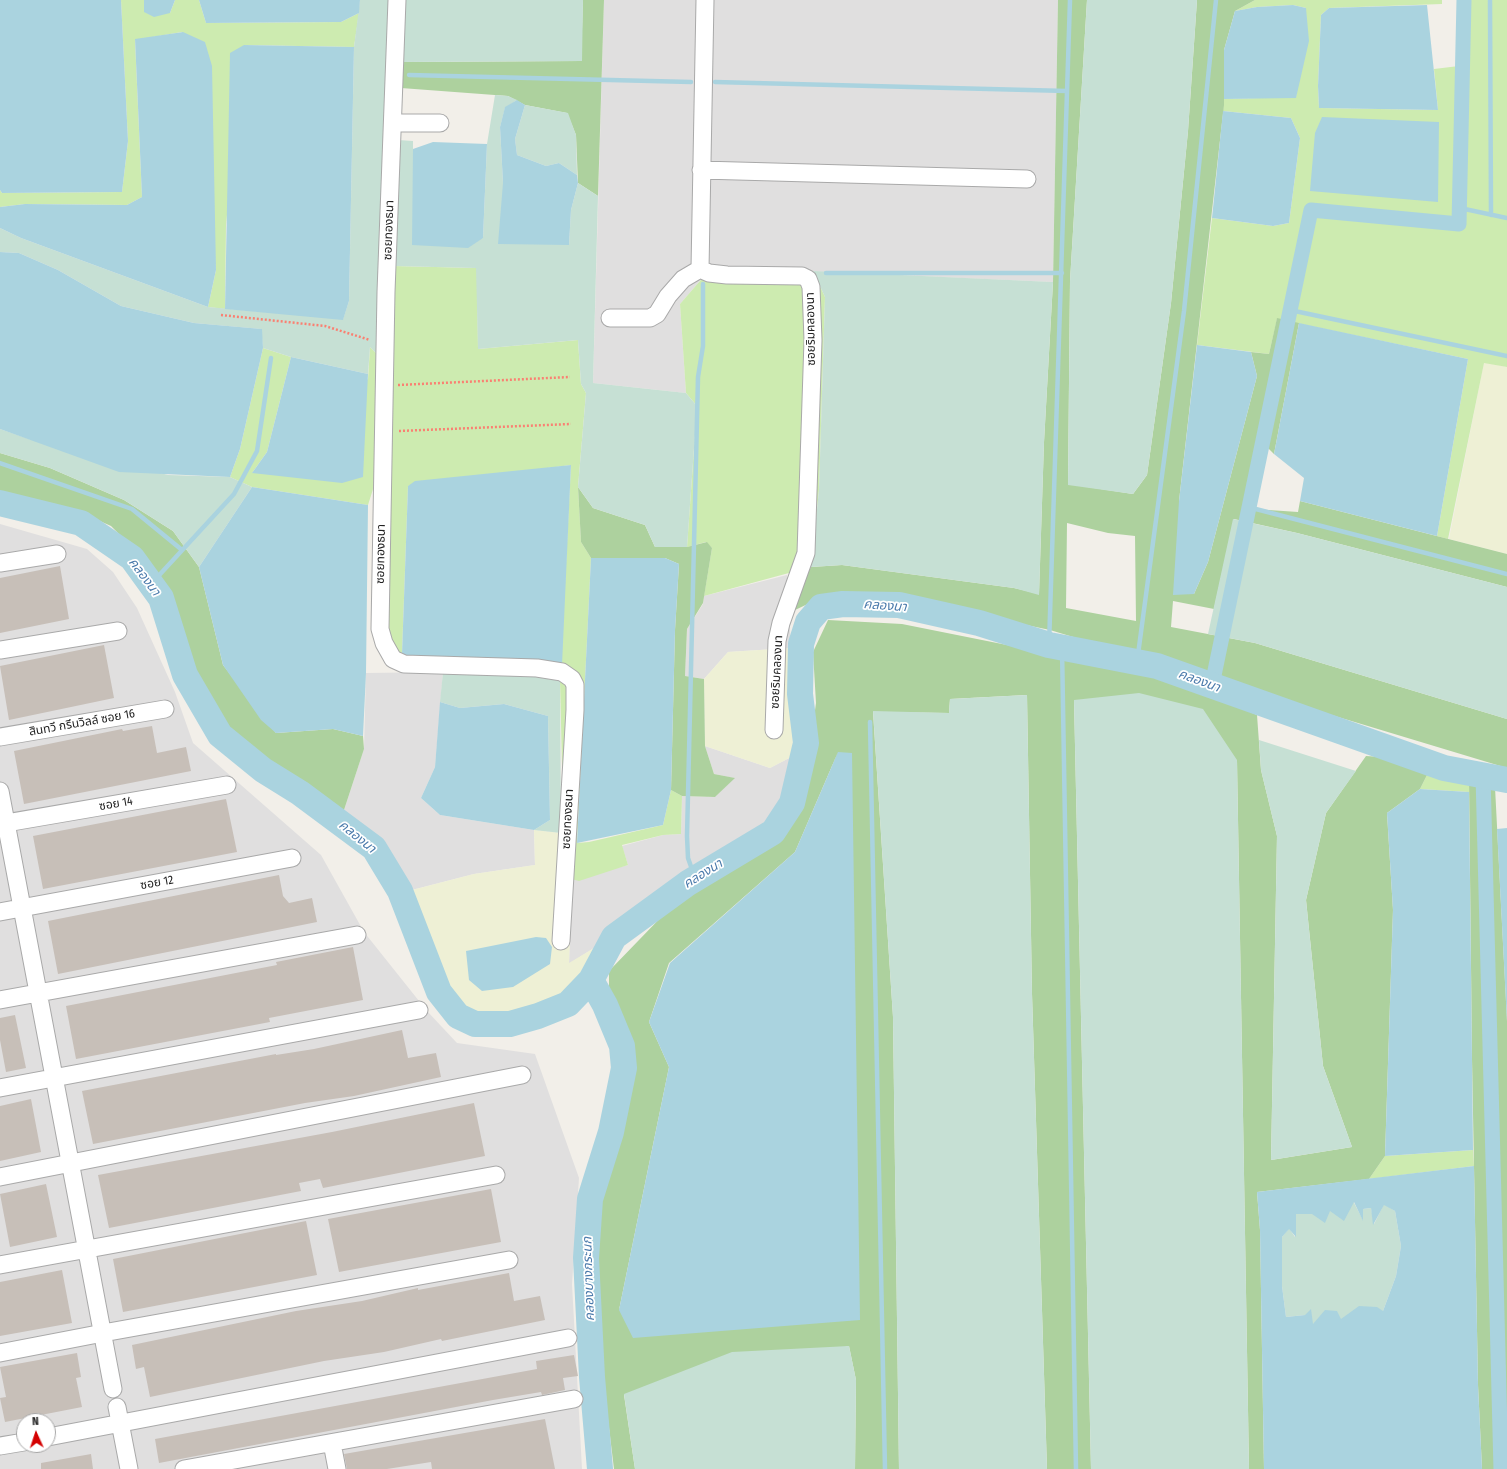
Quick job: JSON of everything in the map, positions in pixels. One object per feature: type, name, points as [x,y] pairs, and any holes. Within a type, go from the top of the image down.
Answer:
[{"type":"street","name":"ซอยทองธนา","points":[[397,0],[385,345],[380,629],[384,643],[393,659],[404,664],[537,668],[568,674],[575,685],[561,941]]},
{"type":"street","points":[[610,318],[650,318],[657,314],[668,296],[683,279],[700,269],[705,0]]},
{"type":"street","points":[[393,123],[440,123]]},
{"type":"street","points":[[701,170],[1027,179]]},
{"type":"street","name":"ซอยริมคลองนา","points":[[700,269],[709,273],[727,275],[802,276],[808,279],[811,287],[813,340],[806,553],[781,623],[777,641],[774,730]]},
{"type":"street","points":[[0,563],[57,554]]},
{"type":"street","points":[[0,650],[118,631]]},
{"type":"street","name":"สินทวี กรีนวิลล์ ซอย 16","points":[[0,737],[165,709]]},
{"type":"street","name":"ซอย 14","points":[[3,824],[226,785]]},
{"type":"street","points":[[0,791],[3,824],[22,907],[113,1389]]},
{"type":"street","name":"ซอย 12","points":[[0,912],[292,858]]},
{"type":"street","points":[[0,1000],[357,935]]},
{"type":"street","points":[[0,1088],[419,1010]]},
{"type":"street","points":[[0,1177],[522,1075]]},
{"type":"street","points":[[0,1266],[87,1248],[496,1175]]},
{"type":"street","points":[[0,1353],[509,1260]]},
{"type":"street","points":[[56,1436],[568,1338]]},
{"type":"street","points":[[184,1469],[574,1399]]},
{"type":"street","points":[[117,1407],[122,1424],[129,1469]]},
{"type":"street","points":[[332,1442],[337,1469]]},
{"type":"street","points":[[0,1446],[16,1443]]},
{"type":"path","points":[[221,315],[325,326],[385,345]]},
{"type":"path","points":[[384,386],[570,377]]},
{"type":"path","points":[[383,431],[571,424]]},
{"type":"shaded area","points":[[604,0],[1058,0],[1053,282],[712,267],[680,304],[686,393],[593,383]]},
{"type":"shaded area","points":[[0,524],[87,549],[113,572],[137,608],[175,692],[193,743],[321,855],[364,932],[427,1011],[457,1043],[535,1054],[579,1178],[572,1284],[582,1469],[0,1469]]},
{"type":"shaded area","points":[[787,575],[791,648],[728,652],[704,679],[685,676],[687,629],[703,604],[704,596]]},
{"type":"shaded area","points":[[443,672],[435,767],[421,798],[440,815],[534,830],[535,865],[474,874],[412,890],[384,852],[343,813],[364,749],[366,673]]},
{"type":"shaded area","points":[[705,746],[770,768],[793,756],[783,799],[758,830],[717,858],[674,883],[594,948],[569,964],[572,879],[628,865],[622,846],[663,835],[681,834],[682,796],[715,797],[734,778],[714,774]]},
{"type":"green space","points":[[121,0],[144,0],[144,12],[170,13],[175,0],[199,0],[206,23],[341,22],[359,13],[354,47],[244,45],[226,225],[225,309],[208,307],[216,270],[182,32],[135,40],[142,197],[127,205],[25,204],[0,207],[0,190],[2,193],[122,192],[128,141]]},
{"type":"green space","points":[[360,0],[390,0],[378,355],[370,347],[368,374],[291,357],[263,348],[261,329],[194,323],[121,306],[58,270],[19,253],[0,252],[0,228],[21,238],[208,307],[343,319],[349,301],[354,47]]},
{"type":"green space","points":[[403,0],[583,0],[582,61],[401,62]]},
{"type":"green space","points":[[583,0],[604,0],[598,196],[578,183],[576,135],[567,113],[525,105],[508,96],[401,88],[401,62],[581,61]]},
{"type":"green space","points":[[1058,0],[1087,0],[1070,281],[1068,484],[1133,494],[1147,475],[1171,303],[1188,131],[1197,0],[1255,0],[1235,11],[1224,50],[1224,105],[1179,501],[1194,594],[1208,562],[1257,376],[1251,352],[1269,354],[1277,318],[1299,323],[1274,454],[1265,445],[1254,509],[1298,512],[1300,501],[1507,554],[1507,587],[1297,533],[1234,519],[1214,609],[1173,601],[1171,627],[1255,643],[1507,719],[1507,768],[1050,630],[884,595],[837,595],[812,602],[795,610],[799,590],[811,567],[842,565],[1014,588],[1039,594],[1044,442],[1053,282]],"holes":[[[1067,523],[1108,533],[1135,536],[1136,621],[1066,608]]]},
{"type":"green space","points":[[1087,0],[1197,0],[1188,131],[1171,303],[1147,475],[1133,494],[1068,485],[1070,281]]},
{"type":"green space","points":[[1255,0],[1442,0],[1442,4],[1329,8],[1321,15],[1318,86],[1319,108],[1438,110],[1434,69],[1459,66],[1468,0],[1507,0],[1507,367],[1484,363],[1448,539],[1437,536],[1468,359],[1277,319],[1269,354],[1197,345],[1212,218],[1273,226],[1289,223],[1300,138],[1291,118],[1223,111],[1224,99],[1296,97],[1306,8],[1293,5],[1257,7],[1235,11]]},
{"type":"green space","points":[[495,95],[508,96],[517,100],[505,108],[500,127],[503,183],[569,245],[571,210],[578,183],[598,196],[593,383],[686,393],[697,406],[687,547],[655,547],[645,525],[593,508],[578,487],[586,393],[581,384],[578,340],[478,349],[476,268],[394,266],[398,140],[413,141],[413,245],[483,238],[487,144]]},
{"type":"green space","points":[[525,105],[568,113],[576,135],[577,175],[559,163],[546,166],[517,155],[515,139]]},
{"type":"green space","points":[[394,266],[477,268],[478,349],[578,340],[581,384],[586,393],[578,487],[581,542],[591,558],[577,843],[589,842],[663,825],[671,790],[682,796],[681,834],[663,835],[622,845],[628,865],[579,881],[560,876],[563,808],[560,681],[571,465],[408,486],[402,654],[395,652],[387,634]]},
{"type":"green space","points":[[712,267],[813,271],[825,297],[819,490],[811,567],[704,596],[712,548],[706,542],[687,547],[697,406],[686,393],[680,304]]},
{"type":"green space","points":[[813,271],[1053,282],[1044,442],[1039,595],[1014,588],[842,565],[811,567],[819,490],[825,297]]},
{"type":"green space","points":[[370,347],[378,355],[374,486],[368,505],[252,487],[230,477],[240,449],[263,348],[291,357],[267,452],[252,473],[368,379]]},
{"type":"green space","points":[[1484,362],[1507,367],[1507,554],[1449,539]]},
{"type":"green space","points":[[0,429],[29,439],[168,475],[230,477],[252,487],[199,567],[173,531],[124,500],[50,468],[0,453]]},
{"type":"green space","points":[[0,453],[50,468],[124,500],[173,531],[199,567],[223,665],[276,733],[333,729],[363,736],[364,749],[343,813],[304,789],[222,726],[208,702],[194,672],[170,592],[139,554],[111,526],[75,510],[0,492]]},
{"type":"green space","points":[[578,487],[593,508],[645,525],[655,547],[687,547],[707,542],[712,548],[703,603],[687,629],[685,676],[704,679],[705,746],[714,774],[735,778],[715,797],[682,796],[671,790],[675,630],[679,564],[665,558],[591,558],[581,542]]},
{"type":"green space","points":[[1233,519],[1297,533],[1507,587],[1507,719],[1255,643],[1208,634]]},
{"type":"green space","points":[[828,620],[902,624],[1172,678],[1257,715],[1261,770],[1277,836],[1271,1160],[1352,1147],[1323,1066],[1306,900],[1326,813],[1366,756],[1396,758],[1427,775],[1420,789],[1387,813],[1393,910],[1385,1156],[1369,1179],[1257,1192],[1260,1230],[1264,1469],[1249,1469],[1237,761],[1074,700],[1091,1469],[1047,1469],[1032,994],[1027,695],[950,699],[949,713],[873,712],[893,1017],[899,1469],[855,1469],[856,1380],[849,1346],[624,1395],[635,1469],[614,1469],[603,1378],[594,1238],[618,1118],[634,1062],[609,994],[609,971],[668,910],[767,841],[805,784],[816,703],[813,652]],"holes":[[[838,752],[619,1310],[669,1067],[649,1022],[669,963],[795,852]]]},
{"type":"green space","points":[[791,648],[793,756],[770,768],[705,746],[704,679],[728,652]]},
{"type":"green space","points":[[443,672],[523,675],[560,681],[561,833],[534,830],[550,820],[548,716],[504,704],[460,708],[440,702]]},
{"type":"green space","points":[[1139,693],[1203,709],[1237,760],[1249,1469],[1091,1469],[1074,700]]},
{"type":"green space","points":[[1027,695],[1032,994],[1047,1469],[899,1469],[893,1017],[873,711],[949,713],[950,699]]},
{"type":"green space","points":[[1259,740],[1356,771],[1326,813],[1306,900],[1323,1066],[1352,1147],[1271,1160],[1277,836],[1261,770]]},
{"type":"green space","points":[[1427,775],[1469,780],[1469,792],[1420,789]]},
{"type":"green space","points":[[1469,780],[1495,787],[1507,1021],[1507,1469],[1482,1469],[1478,1385]]},
{"type":"green space","points":[[534,830],[561,833],[572,879],[569,963],[594,948],[574,984],[546,1006],[493,1015],[467,1012],[445,990],[431,954],[412,890],[474,874],[535,865]]},
{"type":"green space","points":[[1473,1150],[1474,1166],[1369,1179],[1385,1156]]},
{"type":"green space","points":[[1353,1201],[1363,1220],[1363,1209],[1371,1208],[1374,1224],[1384,1204],[1395,1211],[1401,1246],[1396,1276],[1383,1311],[1313,1325],[1305,1315],[1286,1317],[1282,1286],[1282,1237],[1289,1228],[1295,1237],[1296,1214],[1312,1214],[1330,1210]]},
{"type":"green space","points":[[849,1346],[856,1380],[855,1469],[635,1469],[624,1394],[732,1352]]},
{"type":"water","points":[[0,0],[121,0],[128,141],[122,192],[2,193],[0,190]]},
{"type":"water","points":[[144,0],[175,0],[170,13],[154,17],[144,12]]},
{"type":"water","points":[[199,0],[360,0],[359,13],[341,22],[206,23]]},
{"type":"water","points":[[1293,5],[1306,8],[1309,41],[1296,98],[1224,99],[1224,50],[1235,11],[1257,7]]},
{"type":"water","points":[[1427,5],[1438,110],[1319,108],[1318,86],[1321,15],[1329,8]]},
{"type":"water","points":[[183,32],[205,42],[212,66],[216,270],[208,307],[21,238],[0,228],[0,207],[25,204],[127,205],[142,197],[135,39]]},
{"type":"water","points":[[244,45],[354,47],[349,301],[343,320],[225,309],[230,53]]},
{"type":"water","points":[[517,100],[525,105],[515,139],[517,155],[546,166],[559,163],[577,175],[578,183],[571,210],[569,245],[498,244],[503,183],[500,127],[505,107]]},
{"type":"water","points":[[1223,111],[1291,118],[1300,138],[1289,223],[1273,226],[1212,218]]},
{"type":"water","points":[[1322,117],[1439,122],[1438,202],[1310,191],[1315,133]]},
{"type":"water","points":[[433,142],[487,144],[483,238],[468,248],[412,245],[413,149]]},
{"type":"water","points":[[0,252],[19,253],[58,270],[121,306],[194,323],[262,329],[263,348],[240,449],[230,477],[119,472],[0,429]]},
{"type":"water","points":[[1299,323],[1468,359],[1437,536],[1300,501],[1304,478],[1274,454]]},
{"type":"water","points":[[1197,345],[1251,352],[1257,376],[1208,562],[1194,594],[1173,595],[1179,501]]},
{"type":"water","points":[[291,357],[368,374],[363,477],[342,483],[252,473],[267,452]]},
{"type":"water","points":[[571,465],[562,665],[417,657],[402,654],[408,486],[415,481]]},
{"type":"water","points":[[252,487],[368,505],[366,673],[363,736],[333,729],[276,733],[261,720],[223,665],[199,567]]},
{"type":"water","points":[[591,558],[665,558],[679,564],[675,630],[671,790],[663,825],[577,843]]},
{"type":"water","points":[[440,702],[460,708],[504,704],[548,716],[550,820],[534,830],[440,815],[421,798],[435,767]]},
{"type":"water","points":[[838,752],[852,753],[860,1320],[633,1338],[619,1310],[669,1067],[649,1022],[670,963],[795,852]]},
{"type":"water","points":[[1420,789],[1469,792],[1473,1150],[1385,1156],[1393,910],[1387,813]]},
{"type":"water","points":[[1507,828],[1507,1021],[1497,829]]},
{"type":"water","points":[[536,937],[546,938],[552,947],[550,964],[513,987],[482,991],[469,980],[466,951]]},
{"type":"water","points":[[1474,1166],[1478,1385],[1482,1469],[1264,1469],[1260,1230],[1257,1192]],"holes":[[[1354,1202],[1363,1221],[1363,1209],[1371,1208],[1373,1225],[1384,1205],[1395,1211],[1401,1246],[1396,1276],[1383,1311],[1377,1307],[1359,1306],[1341,1319],[1337,1311],[1325,1310],[1313,1324],[1311,1309],[1305,1315],[1286,1317],[1282,1286],[1282,1237],[1289,1229],[1296,1237],[1296,1214],[1312,1214],[1325,1223],[1330,1211],[1344,1221]]]},
{"type":"building","points":[[60,566],[69,619],[0,633],[0,578]]},
{"type":"building","points":[[104,645],[114,698],[9,720],[0,666]]},
{"type":"building","points":[[152,726],[157,753],[186,747],[191,771],[24,804],[14,751],[122,729],[123,731]]},
{"type":"building","points":[[226,799],[237,852],[43,889],[33,836]]},
{"type":"building","points":[[279,875],[283,896],[289,903],[312,898],[317,922],[58,974],[48,921]]},
{"type":"building","points":[[353,947],[363,1000],[269,1018],[270,1022],[76,1059],[66,1006],[277,965],[276,962]]},
{"type":"building","points":[[15,1015],[26,1068],[6,1072],[0,1040],[0,1018]]},
{"type":"building","points":[[402,1030],[408,1058],[436,1053],[441,1077],[354,1096],[305,1103],[93,1144],[82,1091],[276,1054],[314,1049]]},
{"type":"building","points":[[31,1099],[41,1152],[0,1161],[0,1106]]},
{"type":"building","points":[[474,1103],[485,1156],[323,1188],[320,1179],[299,1183],[301,1191],[109,1228],[98,1175],[332,1132]]},
{"type":"building","points":[[46,1184],[57,1237],[10,1247],[0,1194]]},
{"type":"building","points":[[491,1189],[501,1242],[339,1272],[328,1219]]},
{"type":"building","points":[[306,1221],[317,1275],[123,1312],[113,1259]]},
{"type":"building","points":[[62,1270],[72,1323],[0,1336],[0,1282]]},
{"type":"building","points":[[509,1273],[514,1301],[540,1296],[545,1320],[442,1341],[441,1339],[384,1352],[324,1361],[150,1397],[144,1367],[136,1369],[132,1345],[296,1311],[362,1301],[418,1288],[418,1290]]},
{"type":"building","points":[[77,1353],[81,1377],[76,1378],[82,1407],[51,1413],[16,1413],[16,1420],[5,1422],[0,1398],[6,1397],[0,1367]]},
{"type":"building","points":[[574,1355],[578,1376],[563,1378],[565,1390],[542,1395],[541,1392],[493,1400],[159,1463],[155,1439],[537,1369],[536,1361]]},
{"type":"building","points":[[545,1419],[555,1469],[432,1469],[431,1462],[387,1469],[347,1469],[344,1454]]},
{"type":"building","points":[[91,1454],[93,1469],[41,1469],[41,1463]]},
{"type":"waterway","points":[[1049,645],[1070,0]]},
{"type":"waterway","points":[[1137,662],[1184,311],[1216,0]]},
{"type":"waterway","points":[[1212,685],[1311,210],[1459,224],[1464,0]]},
{"type":"waterway","points":[[1490,0],[1491,215]]},
{"type":"waterway","points":[[409,75],[691,82]]},
{"type":"waterway","points":[[715,82],[1067,91]]},
{"type":"waterway","points":[[1460,208],[1507,218]]},
{"type":"waterway","points":[[826,273],[1062,273]]},
{"type":"waterway","points":[[695,878],[688,858],[687,836],[698,377],[703,346],[703,284]]},
{"type":"waterway","points":[[1290,310],[1507,356]]},
{"type":"waterway","points":[[151,584],[234,494],[257,451],[271,358]]},
{"type":"waterway","points":[[0,463],[132,509],[182,550]]},
{"type":"waterway","name":"คลองนา","points":[[0,503],[81,523],[132,558],[161,598],[185,675],[220,735],[263,770],[300,793],[374,848],[400,891],[439,992],[458,1016],[475,1024],[510,1024],[538,1016],[568,1004],[591,980],[614,937],[688,883],[773,832],[792,803],[806,743],[800,694],[801,644],[808,622],[821,607],[843,604],[899,605],[979,623],[1049,645],[1157,666],[1444,768],[1507,780]]},
{"type":"waterway","points":[[1248,507],[1507,574]]},
{"type":"waterway","points":[[1062,647],[1076,1469]]},
{"type":"waterway","points":[[870,722],[885,1469]]},
{"type":"waterway","points":[[1483,775],[1501,1469]]},
{"type":"waterway","name":"คลองบางกระนก","points":[[591,980],[605,1005],[622,1046],[624,1068],[611,1132],[590,1199],[586,1258],[592,1377],[600,1469]]}]
